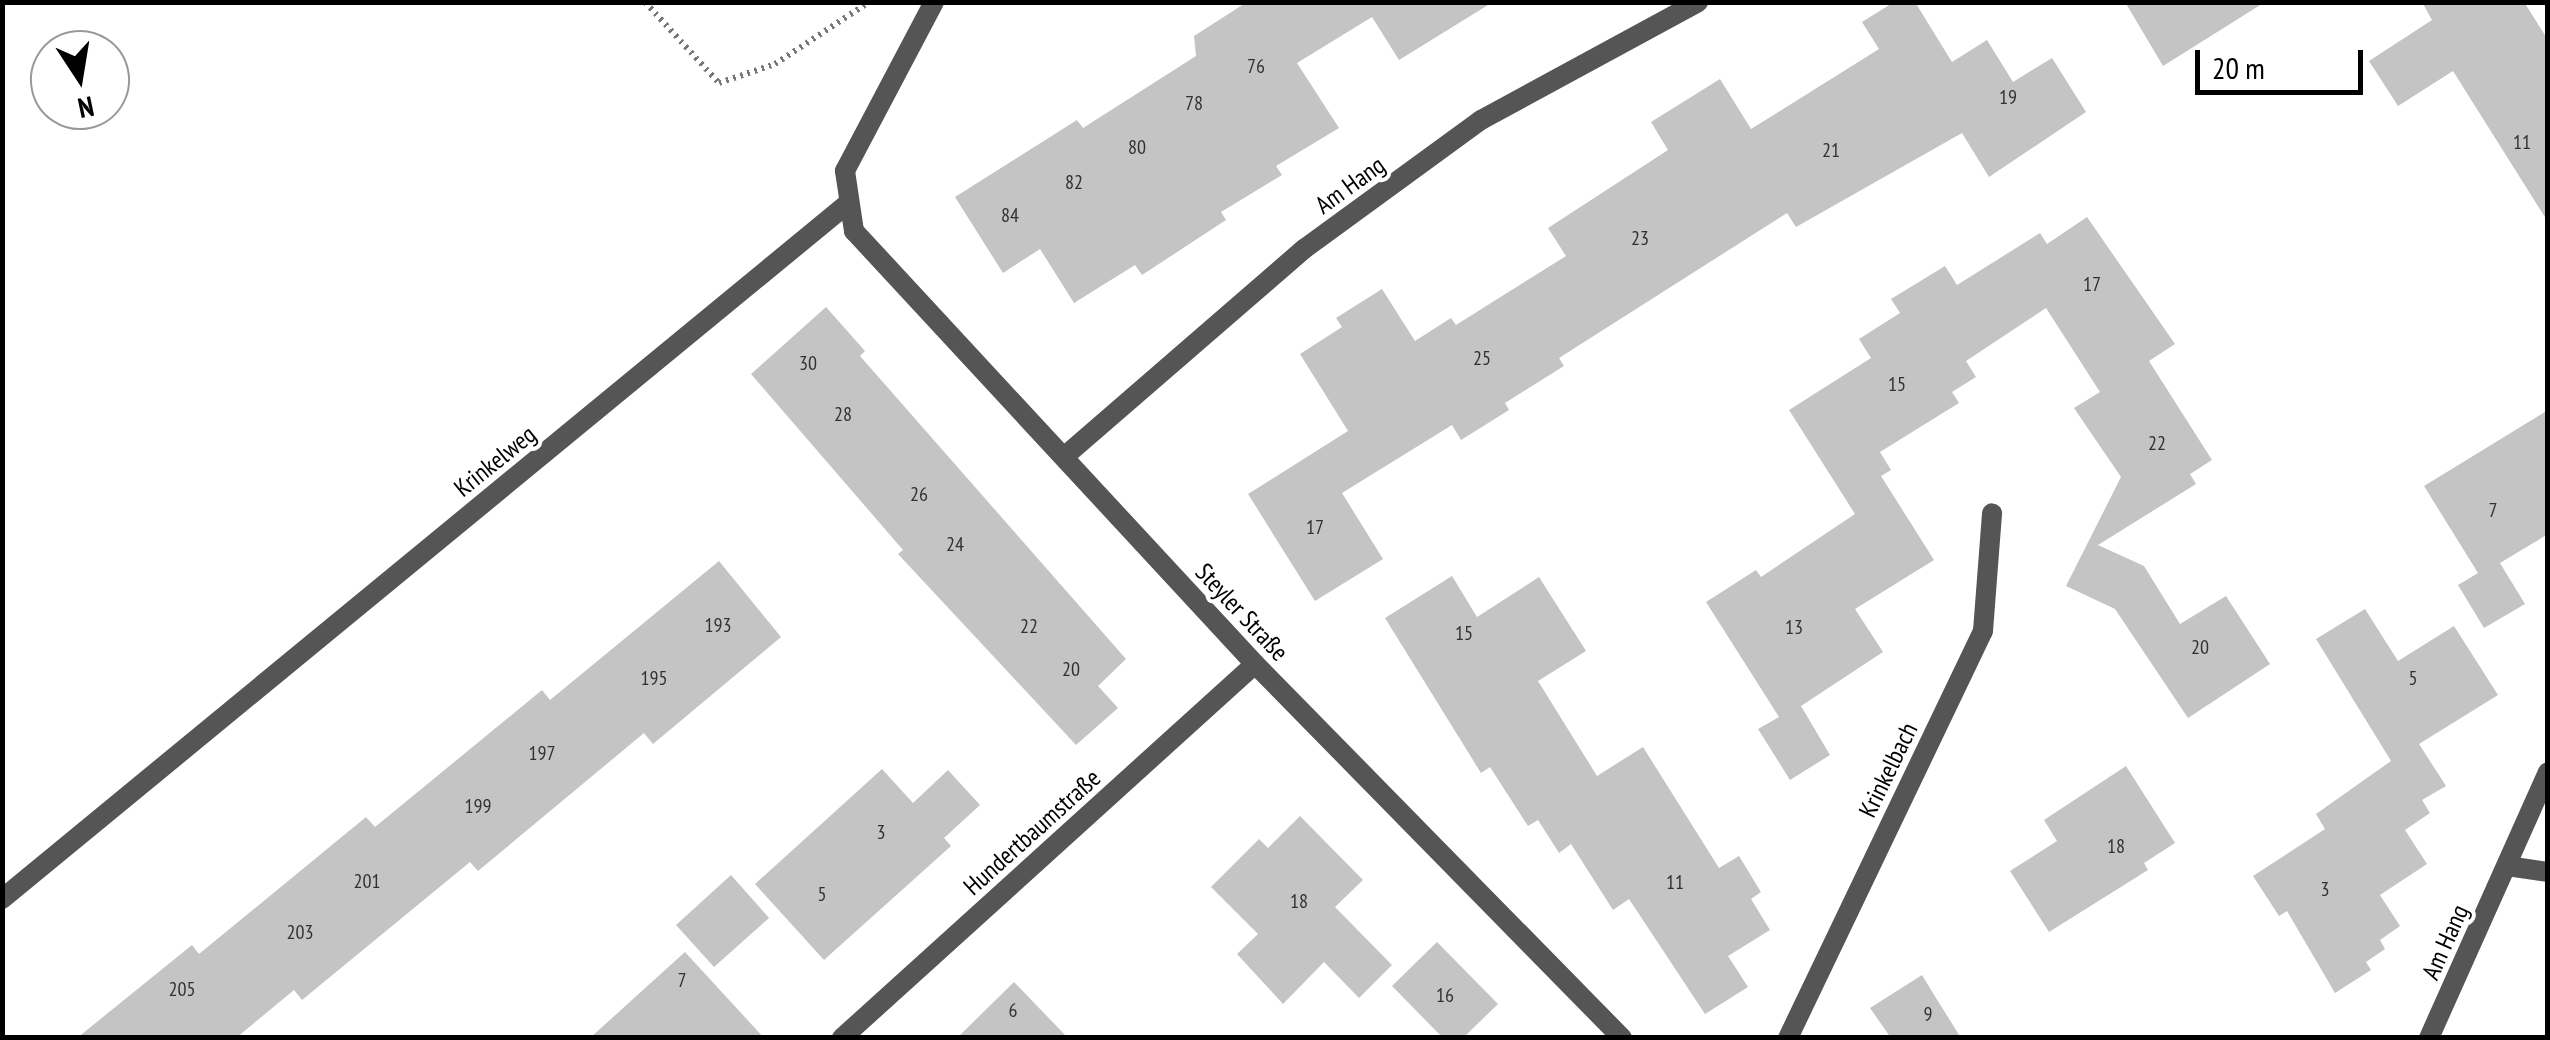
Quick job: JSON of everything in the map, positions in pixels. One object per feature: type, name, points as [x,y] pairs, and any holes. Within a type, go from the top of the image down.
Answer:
[{"type":"street","points":[[846,205],[846,170],[858,139],[934,2]]},
{"type":"street","name":"Am Hang","points":[[1065,456],[1304,249],[1481,120],[1698,2]]},
{"type":"street","name":"Steyler Straße","points":[[846,205],[854,232],[875,256],[1255,664],[1622,1038]]},
{"type":"street","name":"Krinkelweg","points":[[2,899],[846,205]]},
{"type":"street","name":"Krinkelbach","points":[[1788,1038],[1983,631],[1992,513]]},
{"type":"street","name":"Hundertbaumstraße","points":[[842,1038],[1255,664]]},
{"type":"street","name":"Am Hang","points":[[2429,1038],[2548,772]]},
{"type":"street","points":[[2506,866],[2548,872]]},
{"type":"path","points":[[645,2],[719,83],[774,64],[870,2]]},
{"type":"building","points":[[1247,2],[1493,2],[1399,60],[1372,17],[1297,63],[1339,128],[1276,166],[1282,175],[1221,212],[1226,220],[1142,275],[1135,265],[1074,303],[1040,249],[1003,273],[955,197],[1077,120],[1083,128],[1196,56],[1194,36]]},
{"type":"building","points":[[1894,2],[1915,2],[1952,62],[1987,40],[2013,82],[2052,58],[2086,112],[1989,177],[1962,133],[1796,227],[1787,213],[1559,358],[1564,366],[1505,403],[1509,410],[1461,440],[1452,425],[1342,493],[1383,559],[1315,601],[1248,494],[1348,431],[1300,354],[1342,327],[1336,318],[1382,289],[1415,341],[1451,318],[1456,325],[1566,256],[1548,228],[1668,150],[1651,122],[1720,79],[1751,129],[1879,49],[1862,22]]},
{"type":"building","points":[[2125,2],[2265,2],[2163,66]]},
{"type":"building","points":[[2422,2],[2524,2],[2548,40],[2548,222],[2453,71],[2398,106],[2369,61],[2432,20]]},
{"type":"building","points":[[2087,217],[2175,344],[2149,361],[2212,460],[2190,474],[2196,484],[2098,545],[2144,566],[2180,624],[2226,596],[2270,664],[2188,718],[2115,609],[2066,586],[2121,477],[2074,408],[2100,392],[2046,308],[1966,361],[1976,377],[1952,392],[1959,403],[1880,452],[1891,470],[1881,476],[1934,560],[1855,609],[1883,652],[1801,706],[1830,755],[1790,780],[1758,729],[1779,717],[1706,602],[1756,570],[1761,577],[1855,514],[1789,410],[1871,358],[1859,339],[1900,313],[1891,299],[1945,266],[1957,285],[2040,233],[2047,244]]},
{"type":"building","points":[[826,307],[865,351],[860,356],[1126,659],[1098,686],[1118,708],[1076,745],[898,554],[903,550],[751,374]]},
{"type":"building","points":[[2548,410],[2548,534],[2500,563],[2525,604],[2484,628],[2458,585],[2478,573],[2424,486]]},
{"type":"building","points":[[719,561],[781,637],[653,744],[644,733],[478,871],[470,862],[302,1000],[294,990],[236,1038],[77,1038],[192,945],[199,954],[366,817],[375,827],[542,690],[550,700]]},
{"type":"building","points":[[1452,576],[1477,617],[1539,577],[1586,651],[1538,681],[1597,776],[1643,747],[1719,868],[1739,856],[1761,892],[1751,899],[1770,930],[1728,956],[1748,987],[1705,1014],[1629,899],[1613,910],[1571,844],[1559,853],[1538,820],[1528,826],[1490,767],[1481,773],[1385,618]]},
{"type":"building","points":[[2365,609],[2398,661],[2454,626],[2498,695],[2419,744],[2446,786],[2422,800],[2430,813],[2405,830],[2427,864],[2380,895],[2400,926],[2380,940],[2385,949],[2366,962],[2371,970],[2335,993],[2287,911],[2279,916],[2253,876],[2325,829],[2316,814],[2391,761],[2316,639]]},
{"type":"building","points":[[2126,766],[2175,843],[2144,863],[2148,870],[2049,932],[2010,871],[2057,841],[2044,820]]},
{"type":"building","points":[[882,769],[913,803],[948,770],[980,805],[944,838],[951,846],[824,960],[755,884]]},
{"type":"building","points":[[1300,816],[1363,880],[1335,907],[1392,965],[1359,998],[1324,962],[1283,1004],[1237,954],[1258,934],[1211,887],[1259,839],[1268,848]]},
{"type":"building","points":[[731,875],[769,918],[714,967],[676,925]]},
{"type":"building","points":[[1437,942],[1498,1004],[1463,1038],[1443,1038],[1392,986]]},
{"type":"building","points":[[685,952],[764,1038],[590,1038],[654,980]]},
{"type":"building","points":[[1922,975],[1961,1038],[1891,1038],[1870,1008]]},
{"type":"building","points":[[1014,982],[1068,1038],[957,1038]]}]
